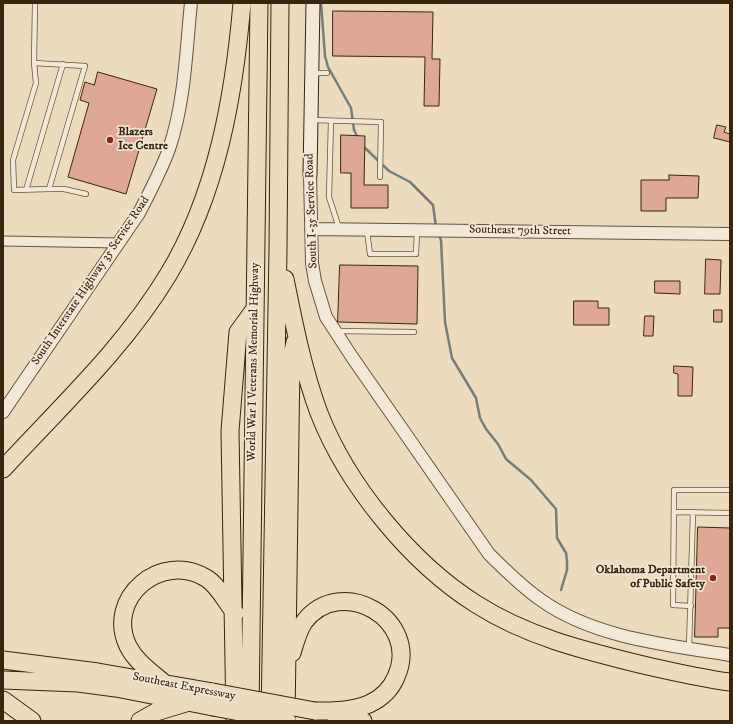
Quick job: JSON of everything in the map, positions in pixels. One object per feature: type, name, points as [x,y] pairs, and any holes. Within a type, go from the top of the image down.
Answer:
[{"type":"highway","points":[[3,469],[118,346],[168,276],[192,229],[210,178],[223,132],[237,59],[242,3]]},
{"type":"highway","name":"World War I Veterans Memorial Highway","points":[[249,721],[259,3]]},
{"type":"highway","name":"World War I Veterans Memorial Highway","points":[[270,721],[278,250],[280,3]]},
{"type":"highway","points":[[278,250],[303,364],[319,414],[338,453],[361,490],[396,536],[433,571],[476,604],[515,625],[551,640],[578,649],[704,679],[730,682]]},
{"type":"highway","points":[[235,721],[235,613],[230,431],[238,332],[254,310]]},
{"type":"highway","points":[[286,721],[291,361],[297,335]]},
{"type":"highway","points":[[164,683],[139,662],[128,645],[125,636],[123,618],[125,608],[135,590],[143,582],[161,572],[171,570],[190,571],[208,579],[235,613]]},
{"type":"highway","points":[[287,666],[304,622],[310,615],[324,606],[342,602],[361,604],[377,611],[391,624],[399,642],[400,663],[395,679],[385,694],[370,704],[360,707],[344,710],[315,712]]},
{"type":"highway","name":"Southeast Expressway","points":[[3,660],[64,666],[164,683],[286,721]]},
{"type":"highway","name":"Southeast Expressway","points":[[3,680],[93,685],[167,696],[189,702],[213,699],[315,712],[363,721]]},
{"type":"highway","points":[[3,700],[32,721]]},
{"type":"highway","points":[[140,721],[156,712],[189,702]]},
{"type":"main road","name":"South I-35 Service Road","points":[[310,175],[313,3]]},
{"type":"street","name":"South Interstate Highway 35 Service Road","points":[[3,412],[139,213],[154,185],[169,148],[184,76],[191,3]]},
{"type":"street","name":"South I-35 Service Road","points":[[310,175],[312,263],[315,282],[326,317],[334,331],[477,539],[512,577],[542,601],[585,624],[616,634],[730,655]]},
{"type":"street","name":"Southeast 79th Street","points":[[311,229],[730,234]]},
{"type":"street","points":[[3,241],[118,243]]},
{"type":"lane","points":[[35,3],[34,63],[36,83],[13,160],[14,190],[64,189],[86,194]]},
{"type":"lane","points":[[34,63],[86,66],[48,189]]},
{"type":"lane","points":[[26,190],[63,64]]},
{"type":"lane","points":[[311,73],[327,73]]},
{"type":"lane","points":[[310,120],[380,122],[380,178]]},
{"type":"lane","points":[[331,121],[329,197],[339,229]]},
{"type":"lane","points":[[367,229],[370,254],[416,254],[417,230]]},
{"type":"lane","points":[[334,331],[414,332]]},
{"type":"lane","points":[[691,606],[673,606],[674,490],[730,490]]},
{"type":"lane","points":[[674,512],[730,513]]},
{"type":"lane","points":[[689,648],[693,512]]},
{"type":"building","points":[[333,11],[433,12],[432,59],[440,59],[439,106],[424,106],[425,57],[333,56]]},
{"type":"building","name":"Blazers Ice Centre","points":[[98,72],[157,89],[126,194],[68,177],[89,103],[80,100],[85,82],[94,85]]},
{"type":"building","points":[[717,125],[726,127],[724,132],[730,134],[730,142],[714,138]]},
{"type":"building","points":[[341,135],[365,136],[364,185],[388,185],[388,208],[351,208],[351,173],[341,173]]},
{"type":"building","points":[[669,175],[699,176],[698,198],[666,198],[666,211],[641,211],[641,180],[669,180]]},
{"type":"building","points":[[706,259],[721,260],[720,294],[705,294]]},
{"type":"building","points":[[340,265],[418,266],[417,324],[338,322]]},
{"type":"building","points":[[655,281],[680,281],[680,294],[655,293]]},
{"type":"building","points":[[574,301],[598,301],[598,308],[609,308],[609,325],[574,325]]},
{"type":"building","points":[[714,310],[722,310],[722,322],[714,322]]},
{"type":"building","points":[[645,316],[654,316],[653,336],[644,336]]},
{"type":"building","points":[[674,366],[693,367],[692,396],[678,396],[678,374],[674,373]]},
{"type":"building","name":"Oklahoma Department of Public Safety","points":[[698,527],[730,528],[730,628],[718,628],[718,637],[695,637]]},
{"type":"waterway","points":[[321,3],[325,56],[328,67],[351,108],[354,130],[358,138]]},
{"type":"waterway","points":[[364,147],[389,171],[410,182],[433,205],[436,227]]},
{"type":"waterway","points":[[438,233],[441,240],[445,322],[452,358],[476,398],[480,418],[486,429],[498,444],[506,459],[531,480],[556,509],[557,538],[566,553],[567,561],[567,570],[561,590]]},
{"type":"place","name":"Blazers Ice Centre","points":[[110,140]]},
{"type":"place","name":"Oklahoma Department of Public Safety","points":[[713,578]]}]
